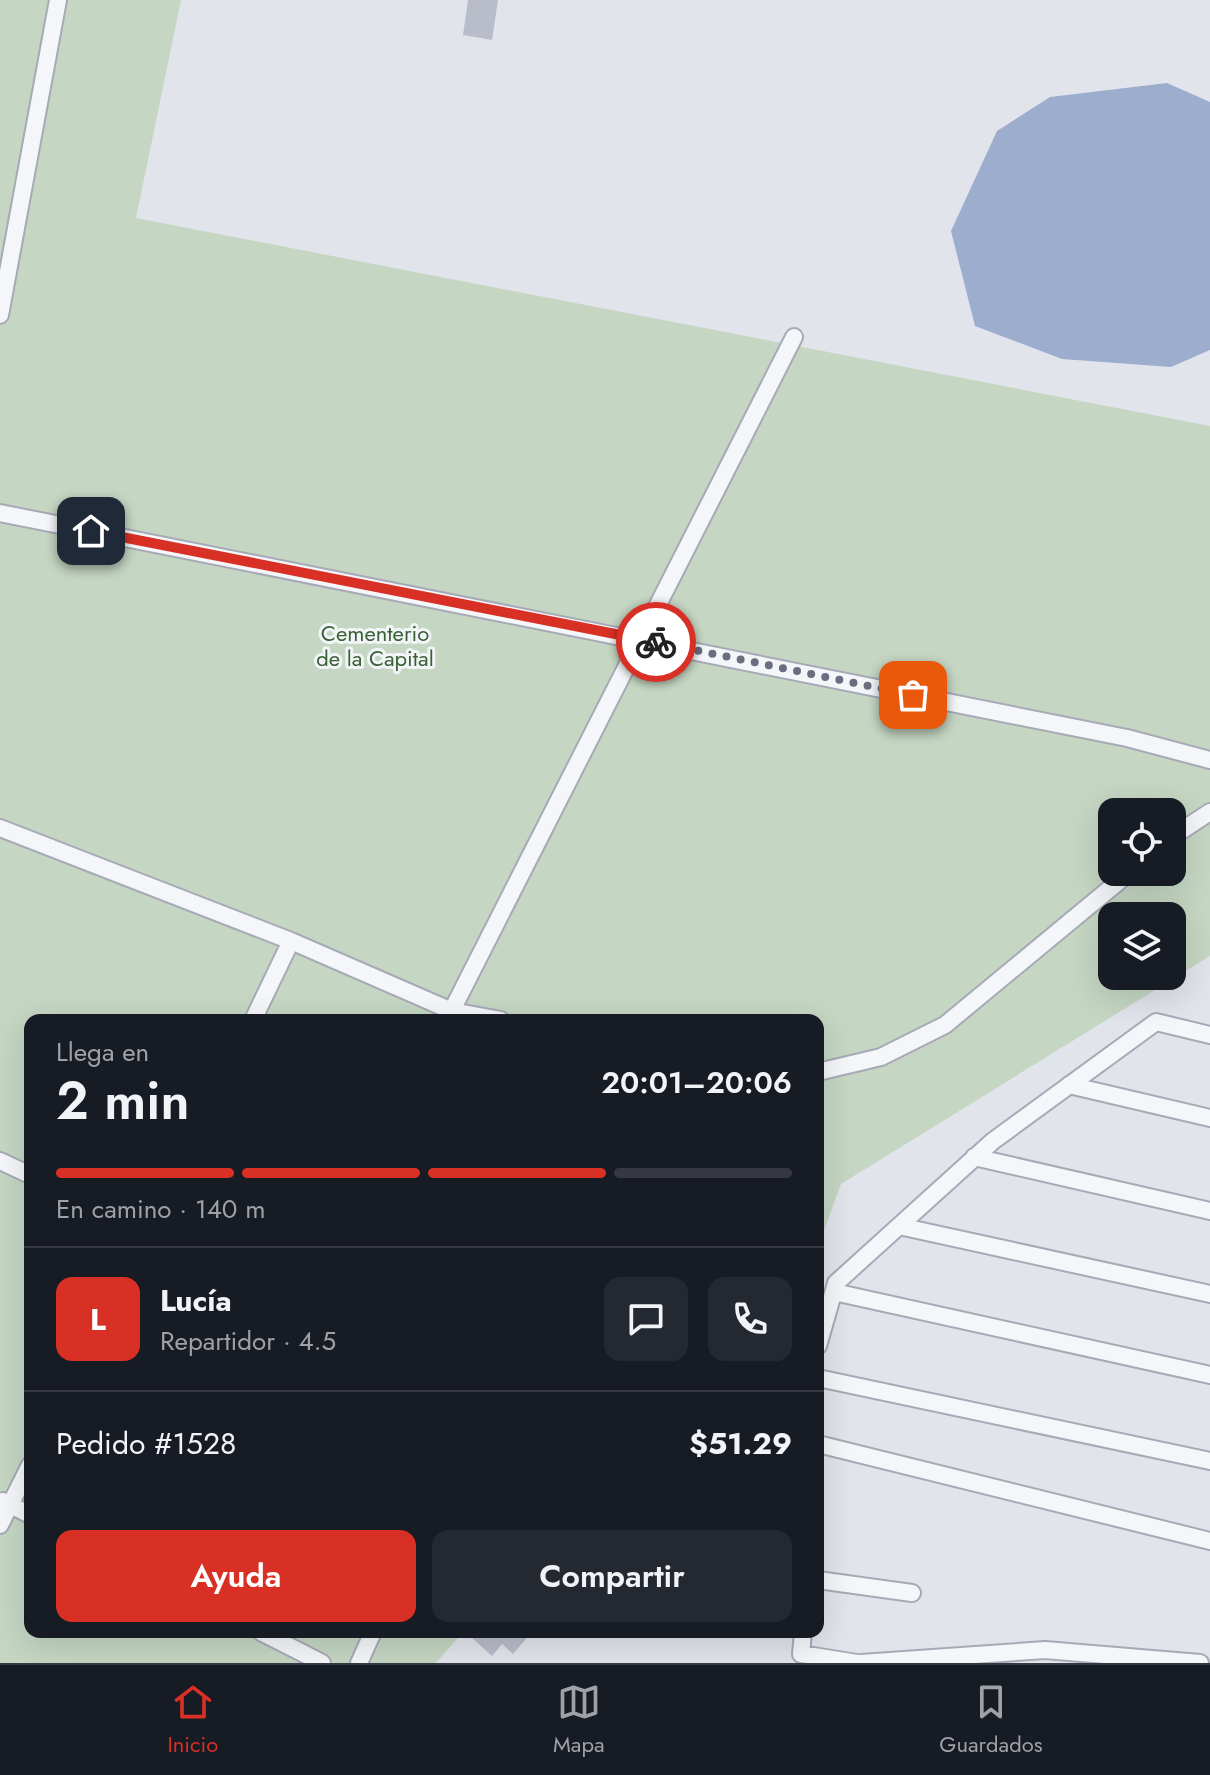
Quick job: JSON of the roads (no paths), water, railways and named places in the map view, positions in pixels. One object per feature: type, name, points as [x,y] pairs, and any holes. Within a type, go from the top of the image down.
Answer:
[{"type":"lane","points":[[0,315],[58,0]]},
{"type":"lane","points":[[451,1014],[794,337]]},
{"type":"lane","points":[[0,513],[1127,738],[1210,760]]},
{"type":"lane","points":[[1186,828],[1210,812]]},
{"type":"lane","points":[[0,828],[291,941],[448,1014]]},
{"type":"lane","points":[[824,1071],[881,1057],[945,1025],[1113,886]]},
{"type":"lane","points":[[256,1014],[291,941]]},
{"type":"lane","points":[[824,1326],[836,1283],[974,1157],[1069,1085],[1156,1022],[1210,1035]]},
{"type":"lane","points":[[1069,1085],[1210,1118]]},
{"type":"lane","points":[[974,1157],[1210,1211]]},
{"type":"lane","points":[[0,1161],[24,1172]]},
{"type":"lane","points":[[899,1226],[1210,1294]]},
{"type":"lane","points":[[834,1292],[1210,1375]]},
{"type":"lane","points":[[824,1379],[1210,1461]]},
{"type":"lane","points":[[824,1445],[1210,1541]]},
{"type":"lane","points":[[0,1525],[5,1502],[24,1474]]},
{"type":"lane","points":[[5,1502],[24,1512]]},
{"type":"lane","points":[[824,1581],[912,1593]]},
{"type":"lane","points":[[273,1638],[322,1663]]},
{"type":"lane","points":[[359,1663],[370,1638]]},
{"type":"lane","points":[[802,1638],[801,1654],[859,1663],[1045,1650],[1200,1663]]},
{"type":"water","points":[[1167,83],[1210,102],[1210,350],[1171,367],[1062,359],[975,326],[951,231],[997,131],[1050,97]]},
{"type":"park label","name":"Cementerio de la Capital","points":[[375,646]]}]
